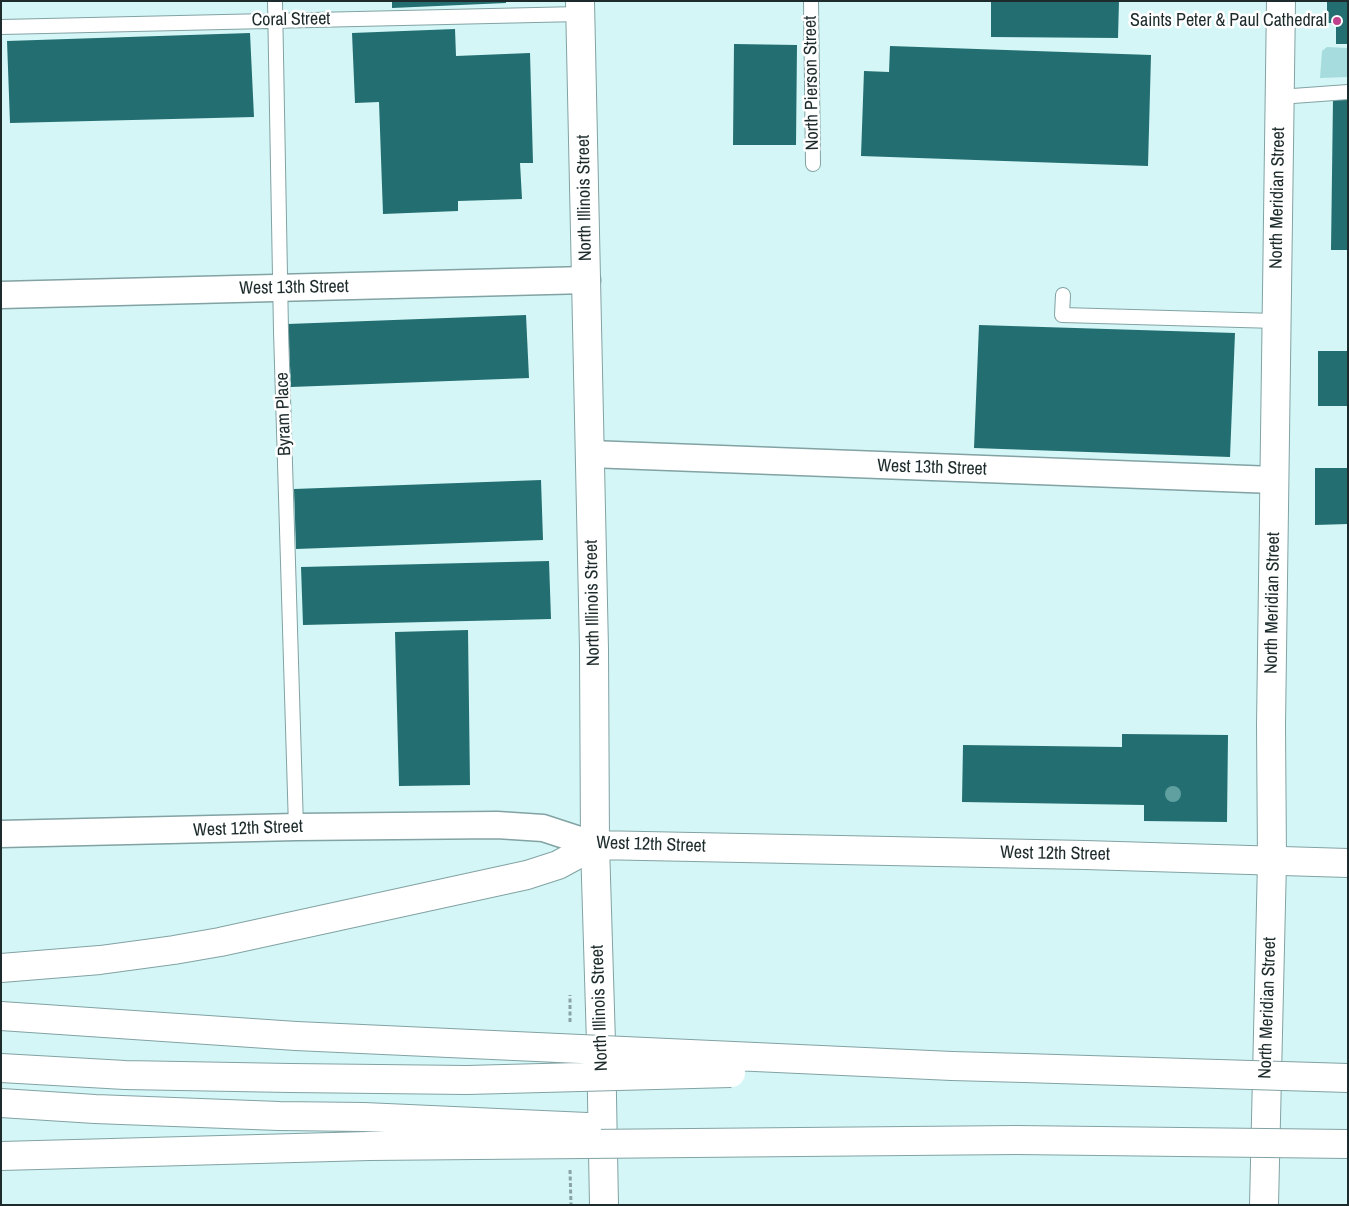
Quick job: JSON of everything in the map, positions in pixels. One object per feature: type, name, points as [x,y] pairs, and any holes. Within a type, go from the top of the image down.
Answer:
[{"type":"main road","name":"North Meridian Street","points":[[1264,1205],[1272,861],[1271,725],[1281,1]]},
{"type":"main road","name":"North Illinois Street","points":[[580,8],[594,664],[594,845],[604,1205]]},
{"type":"main road","name":"West 12th Street","points":[[594,845],[1086,855],[1348,863]]},
{"type":"main road","points":[[1,968],[110,959],[220,942],[527,875],[558,865],[594,845]]},
{"type":"main road","points":[[1,1016],[296,1036],[952,1066],[1348,1078]]},
{"type":"main road","points":[[1,1068],[125,1075],[467,1080],[952,1066]]},
{"type":"main road","points":[[1,1103],[95,1109],[279,1116],[364,1117],[896,1141]]},
{"type":"main road","points":[[1,1156],[359,1146],[896,1141],[1016,1140],[1348,1144]]},
{"type":"street","name":"West 13th Street","points":[[1,294],[587,280]]},
{"type":"street","name":"West 13th Street","points":[[590,454],[1274,480]]},
{"type":"street","name":"West 12th Street","points":[[1,834],[296,827],[518,826],[543,828],[594,845]]},
{"type":"lane","name":"Byram Place","points":[[275,1],[280,288],[296,827]]},
{"type":"lane","name":"North Pierson Street","points":[[810,1],[813,164]]},
{"type":"lane","name":"Coral Street","points":[[1,27],[275,21],[580,8]]},
{"type":"lane","points":[[1279,97],[1348,92]]},
{"type":"lane","points":[[1063,295],[1062,315],[1276,321]]},
{"type":"shaded area","points":[[1327,47],[1348,48],[1348,77],[1320,78],[1322,51]]},
{"type":"building","points":[[392,1],[506,1],[506,3],[392,8]]},
{"type":"building","points":[[991,1],[1119,1],[1118,38],[991,37]]},
{"type":"building","name":"Saints Peter & Paul Cathedral","points":[[1327,1],[1348,1],[1348,44],[1336,44],[1336,23],[1327,23]]},
{"type":"building","points":[[455,29],[456,56],[530,53],[533,163],[520,163],[522,199],[458,201],[458,211],[383,214],[379,102],[355,103],[352,33]]},
{"type":"building","points":[[250,33],[254,117],[10,123],[7,41]]},
{"type":"building","points":[[734,44],[797,45],[796,145],[733,145]]},
{"type":"building","points":[[890,46],[1151,55],[1148,166],[861,156],[864,71],[889,72]]},
{"type":"building","points":[[1333,99],[1348,99],[1348,250],[1331,250]]},
{"type":"building","points":[[526,315],[529,378],[291,387],[288,324]]},
{"type":"building","points":[[979,325],[1235,333],[1230,457],[974,448]]},
{"type":"building","points":[[1318,351],[1348,351],[1348,406],[1318,406]]},
{"type":"building","points":[[1315,468],[1348,468],[1348,524],[1315,525]]},
{"type":"building","points":[[541,480],[543,540],[296,549],[294,489]]},
{"type":"building","points":[[549,561],[551,619],[303,625],[301,567]]},
{"type":"building","points":[[468,630],[470,785],[399,786],[395,632]]},
{"type":"building","points":[[1122,734],[1228,735],[1227,822],[1144,821],[1144,805],[962,802],[963,745],[1122,747]]},
{"type":"place","name":"Saints Peter & Paul Cathedral","points":[[1337,21]]}]
